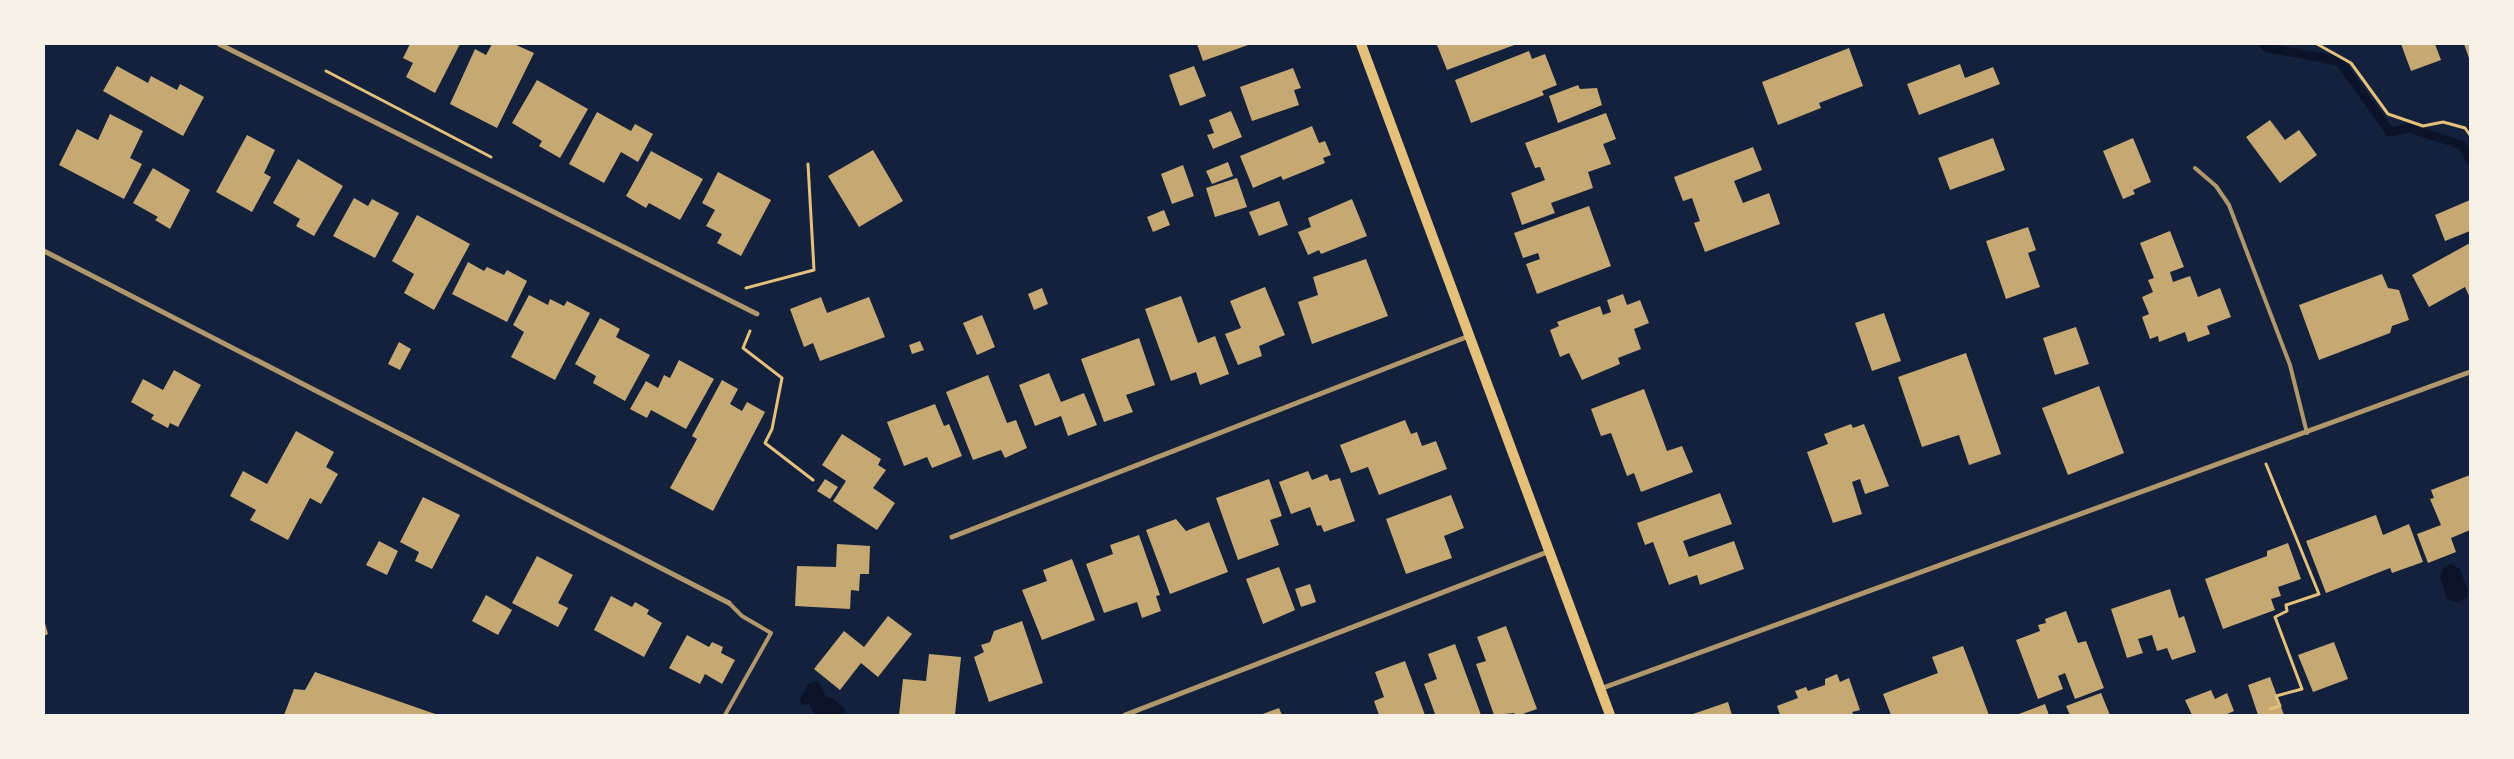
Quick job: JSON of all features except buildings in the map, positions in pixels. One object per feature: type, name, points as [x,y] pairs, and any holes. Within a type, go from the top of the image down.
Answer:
[{"type":"main road","points":[[1361,44],[1610,715]]},
{"type":"street","points":[[219,44],[757,314]]},
{"type":"street","points":[[44,252],[728,602]]},
{"type":"street","points":[[952,537],[1470,336]]},
{"type":"street","points":[[1600,689],[2307,433],[2470,372]]},
{"type":"street","points":[[1125,715],[1550,550]]},
{"type":"lane","points":[[2195,168],[2216,186],[2228,205],[2290,365],[2307,433]]},
{"type":"lane","points":[[725,715],[771,633],[742,616],[728,602]]},
{"type":"path","points":[[2317,44],[2351,63],[2388,114],[2423,126],[2443,122],[2465,128],[2470,135]]},
{"type":"path","points":[[326,71],[491,157]]},
{"type":"path","points":[[735,303],[743,289],[814,270],[808,164]]},
{"type":"path","points":[[757,314],[743,348],[782,378],[772,429],[765,443],[813,480]]},
{"type":"path","points":[[2260,450],[2319,594],[2286,605],[2288,611],[2275,617],[2302,689],[2276,696],[2280,706],[2270,709]]},
{"type":"water","points":[[2451,564],[2460,569],[2468,591],[2467,597],[2458,603],[2447,599],[2440,577],[2444,567]]},
{"type":"water","points":[[818,681],[826,697],[832,698],[846,709],[843,715],[815,715],[809,704],[802,705],[800,699],[809,683]]},
{"type":"waterway","points":[[2263,44],[2268,48],[2339,61],[2390,132],[2409,128],[2462,145],[2470,160]]}]
